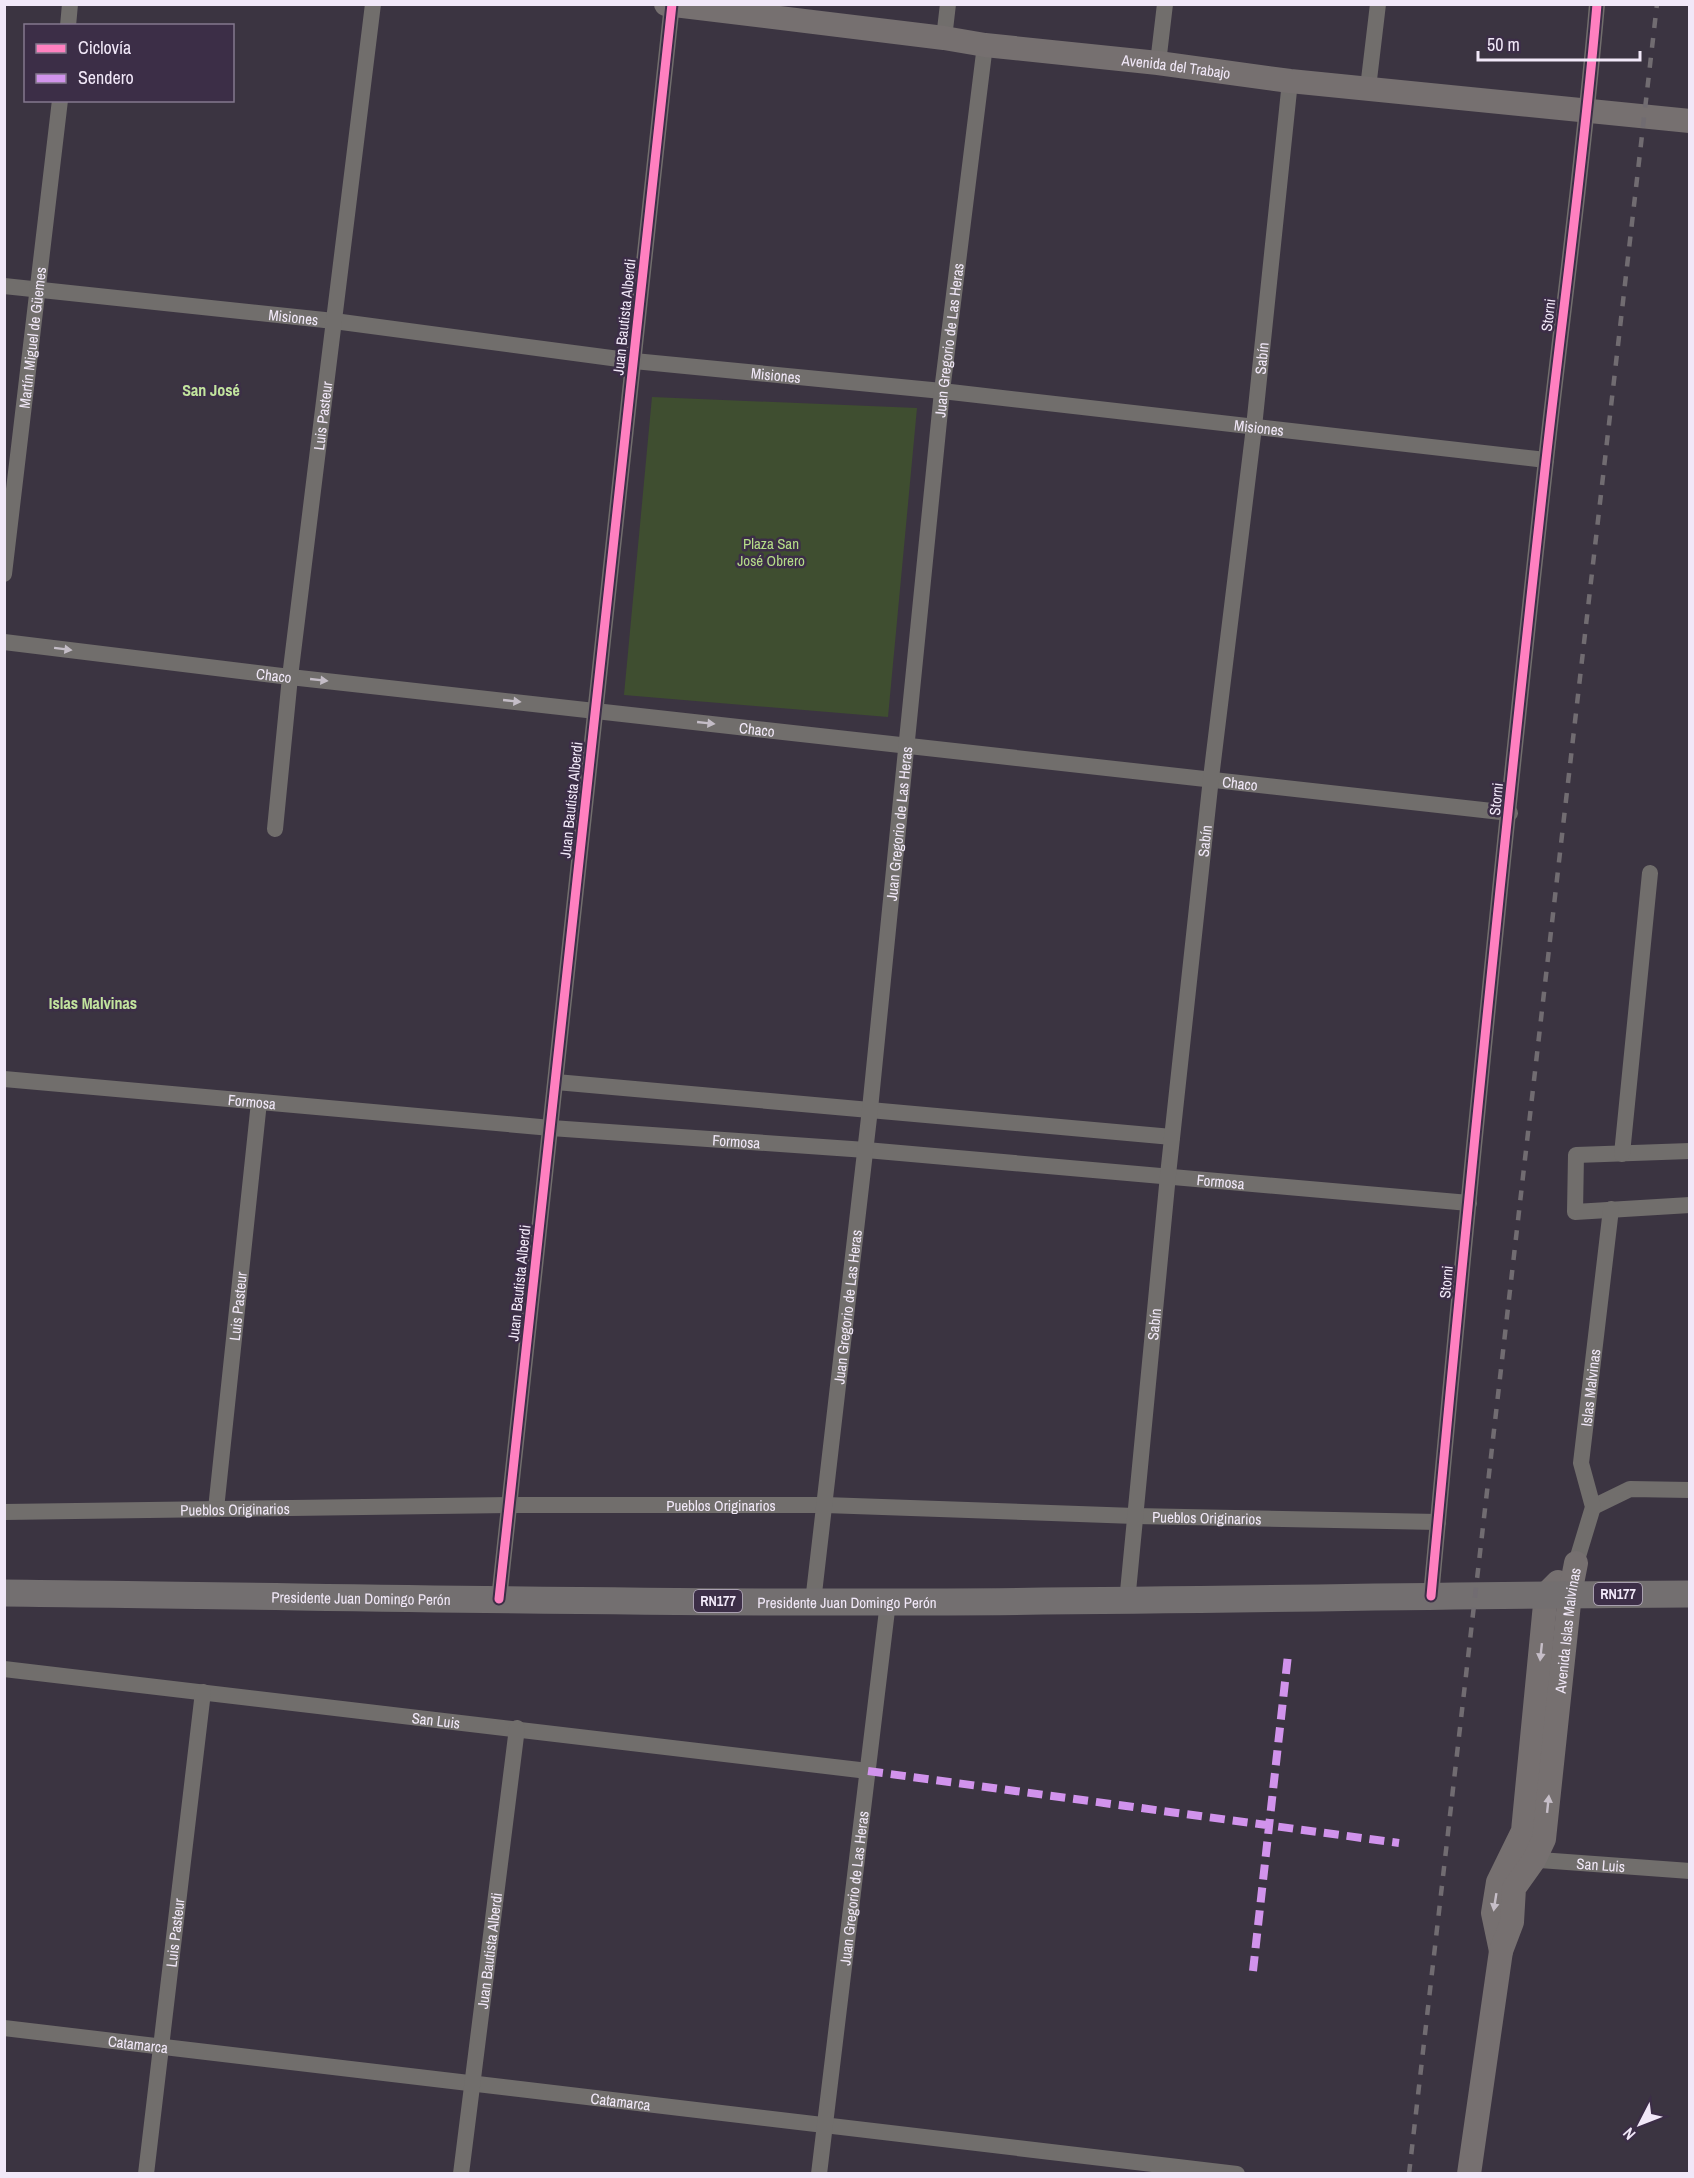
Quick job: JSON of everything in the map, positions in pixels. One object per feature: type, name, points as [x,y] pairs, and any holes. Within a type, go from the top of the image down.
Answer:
[{"type":"main road","name":"Avenida del Trabajo","points":[[666,4],[1290,81],[1689,121]]},
{"type":"main road","name":"Avenida Islas Malvinas","points":[[1469,2174],[1501,1951],[1493,1912],[1498,1882],[1544,1839],[1558,1594],[1576,1563]]},
{"type":"main road","name":"Presidente Juan Domingo Perón","points":[[4,1593],[813,1602],[1127,1602],[1558,1594],[1689,1594]]},
{"type":"street","points":[[68,24],[70,4]]},
{"type":"street","name":"Luis Pasteur","points":[[275,829],[290,677],[373,4]]},
{"type":"street","points":[[944,38],[948,4]]},
{"type":"street","points":[[1158,63],[1165,4]]},
{"type":"street","points":[[1368,88],[1378,4]]},
{"type":"street","name":"Storni","points":[[1431,1596],[1546,460],[1588,110],[1597,4]]},
{"type":"street","name":"Juan Bautista Alberdi","points":[[499,1599],[672,5]]},
{"type":"street","name":"Juan Gregorio de Las Heras","points":[[813,1602],[866,1150],[942,391],[985,45]]},
{"type":"street","name":"Sabín","points":[[1127,1602],[1172,1137],[1211,778],[1254,427],[1290,81]]},
{"type":"street","name":"Martín Miguel de Güemes","points":[[4,574],[60,102]]},
{"type":"street","name":"Misiones","points":[[4,286],[334,321],[634,361],[942,391],[1546,460]]},
{"type":"street","name":"Chaco","points":[[4,642],[290,677],[1510,813]]},
{"type":"street","points":[[1622,1154],[1650,873]]},
{"type":"street","name":"Formosa","points":[[4,1079],[551,1128],[866,1150],[1469,1203]]},
{"type":"street","points":[[556,1082],[870,1108],[1172,1137]]},
{"type":"street","name":"Luis Pasteur","points":[[216,1509],[259,1102]]},
{"type":"street","points":[[1689,1151],[1576,1155],[1575,1212],[1689,1205]]},
{"type":"street","name":"Islas Malvinas","points":[[1593,1508],[1581,1463],[1611,1209]]},
{"type":"street","points":[[1576,1563],[1593,1508],[1630,1489],[1689,1490]]},
{"type":"street","name":"Pueblos Originarios","points":[[4,1512],[510,1505],[825,1506],[1135,1516],[1438,1522]]},
{"type":"street","name":"Juan Gregorio de Las Heras","points":[[819,2174],[888,1602]]},
{"type":"street","name":"San Luis","points":[[4,1669],[868,1771]]},
{"type":"street","name":"Luis Pasteur","points":[[146,2174],[202,1692]]},
{"type":"street","name":"Juan Bautista Alberdi","points":[[461,2174],[517,1728]]},
{"type":"street","name":"San Luis","points":[[1523,1858],[1689,1871]]},
{"type":"street","name":"Catamarca","points":[[4,2028],[825,2124],[1097,2165],[1237,2174]]},
{"type":"green space","name":"Plaza San José Obrero","points":[[652,397],[917,408],[888,717],[624,695]]},
{"type":"railway","points":[[1409,2174],[1657,4]]},
{"type":"marked path","points":[[1253,1971],[1288,1655]]},
{"type":"marked path","points":[[868,1771],[1399,1843]]},
{"type":"cycle path","points":[[499,1599],[672,4]]},
{"type":"cycle path","points":[[1431,1596],[1500,886],[1597,4]]},
{"type":"district","name":"San José","points":[[211,390]]},
{"type":"district","name":"Islas Malvinas","points":[[93,1003]]}]
